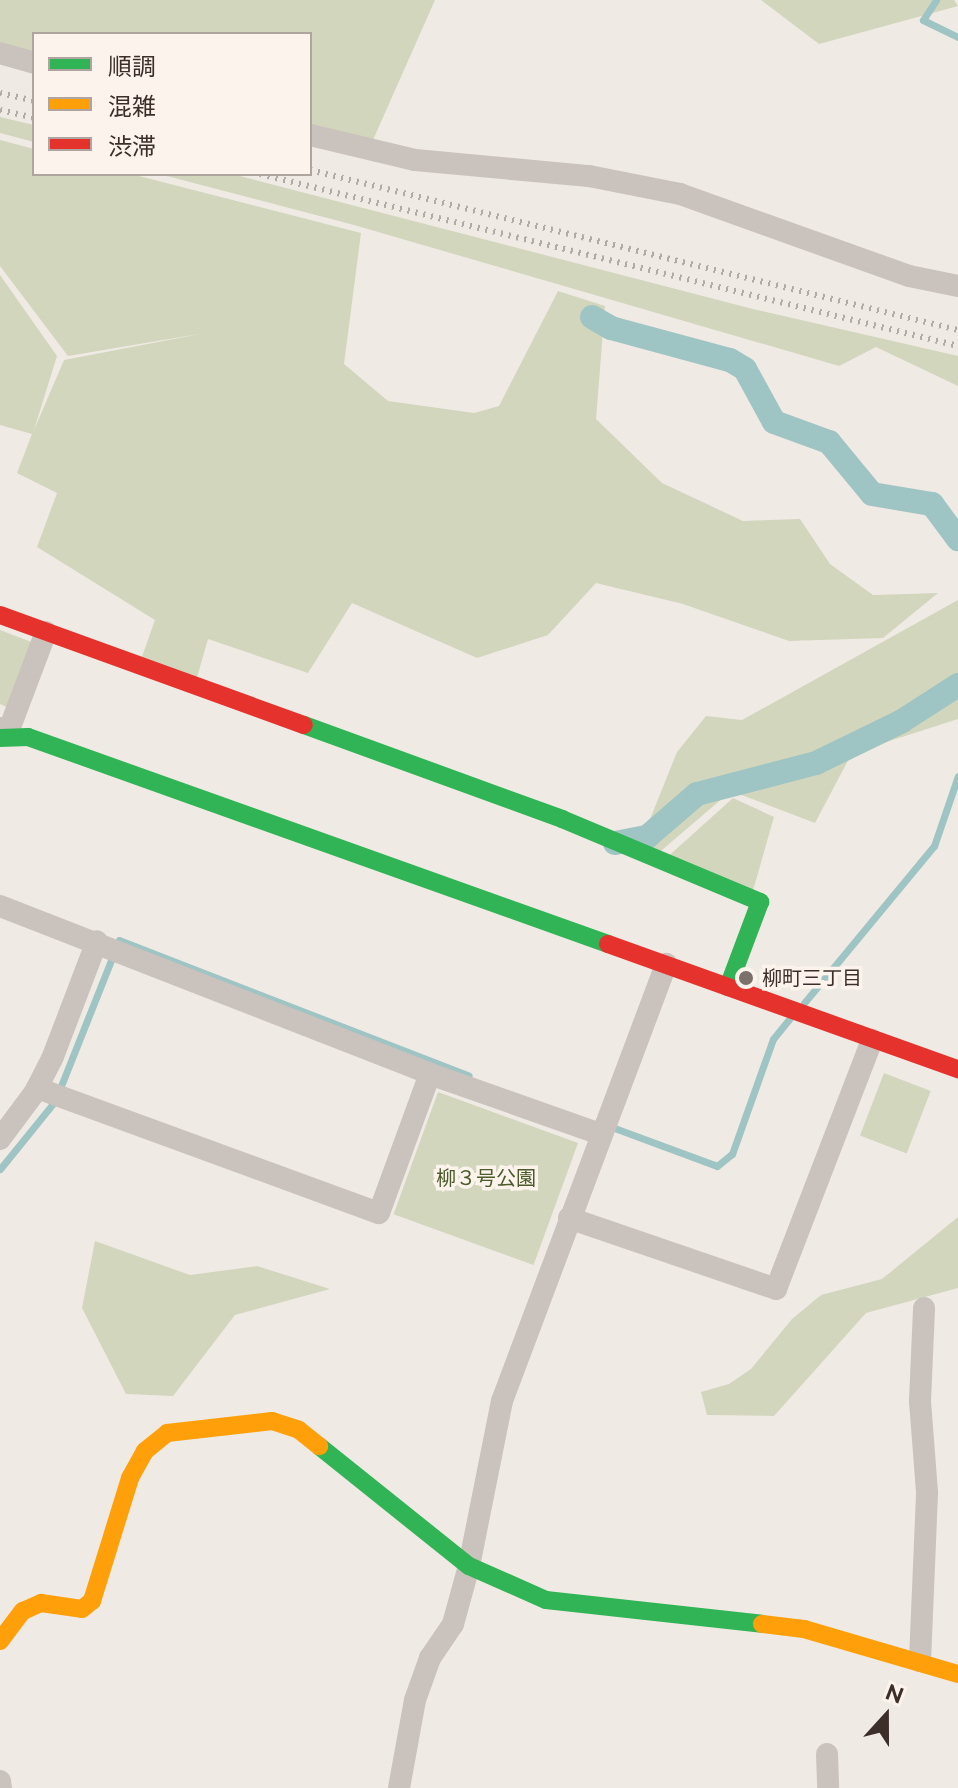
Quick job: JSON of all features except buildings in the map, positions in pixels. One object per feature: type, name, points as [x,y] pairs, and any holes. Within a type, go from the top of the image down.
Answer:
[{"type":"street","points":[[0,53],[32,62]]},
{"type":"street","points":[[312,135],[415,160],[589,176],[680,194],[909,276],[958,286]]},
{"type":"street","points":[[0,615],[562,819],[760,902],[728,987]]},
{"type":"street","points":[[46,632],[2,734],[28,737],[958,1069]]},
{"type":"street","points":[[0,906],[97,941],[430,1074],[600,1134]]},
{"type":"street","points":[[0,1139],[37,1088],[97,941]]},
{"type":"street","points":[[399,1788],[415,1700],[430,1658],[453,1624],[469,1566],[502,1401],[666,964]]},
{"type":"street","points":[[569,1218],[776,1289],[872,1040]]},
{"type":"street","points":[[37,1088],[379,1213],[430,1074]]},
{"type":"street","points":[[920,1661],[927,1492],[920,1401],[924,1308]]},
{"type":"street","points":[[0,1641],[23,1611],[41,1603],[82,1609],[92,1601],[130,1478],[145,1451],[167,1433],[272,1421],[299,1430],[469,1566],[546,1600],[804,1629],[958,1674]]},
{"type":"street","points":[[827,1754],[828,1788]]},
{"type":"street","points":[[0,1781],[1,1788]]},
{"type":"green space","points":[[0,0],[435,0],[369,149],[312,135],[312,32],[32,32],[32,56],[0,45]]},
{"type":"green space","points":[[761,0],[954,0],[958,6],[819,44]]},
{"type":"green space","points":[[0,117],[32,125],[32,141],[0,133]]},
{"type":"green space","points":[[0,140],[32,148],[32,176],[139,176],[361,233],[344,364],[388,401],[474,413],[499,406],[558,291],[605,306],[596,419],[662,483],[743,521],[800,519],[830,564],[873,595],[938,593],[883,638],[789,641],[683,604],[596,583],[548,635],[477,658],[352,603],[308,673],[208,639],[196,681],[139,665],[155,620],[37,547],[57,493],[17,473],[32,434],[0,425],[0,275],[57,356],[34,430],[64,360],[205,333],[68,356],[0,266]]},
{"type":"green space","points":[[167,176],[240,176],[753,309],[958,356],[958,386],[876,347],[839,366],[354,225]]},
{"type":"green space","points":[[958,600],[958,719],[852,753],[815,823],[731,791],[655,856],[638,849],[677,752],[706,716],[742,720]]},
{"type":"green space","points":[[0,630],[34,643],[11,709],[0,704]]},
{"type":"green space","points":[[733,798],[774,817],[752,894],[664,860]]},
{"type":"green space","points":[[884,1073],[931,1091],[907,1153],[860,1136]]},
{"type":"green space","name":"柳３号公園","points":[[438,1092],[578,1143],[534,1265],[394,1214]]},
{"type":"green space","points":[[958,1217],[958,1288],[866,1313],[774,1416],[707,1415],[701,1392],[729,1384],[751,1369],[792,1319],[821,1295],[882,1279]]},
{"type":"green space","points":[[95,1241],[190,1275],[257,1266],[330,1289],[235,1315],[173,1396],[126,1394],[82,1308]]},
{"type":"waterway","points":[[936,0],[923,20],[958,37]]},
{"type":"waterway","points":[[592,317],[611,328],[730,360],[745,369],[774,422],[829,442],[872,494],[932,504],[958,539]]},
{"type":"waterway","points":[[615,843],[647,837],[697,794],[816,763],[902,721],[958,685]]},
{"type":"waterway","points":[[804,1003],[934,846],[958,776]]},
{"type":"waterway","points":[[0,1169],[55,1101],[119,940],[469,1076]]},
{"type":"waterway","points":[[609,1126],[717,1166],[732,1154],[773,1039],[790,1018]]},
{"type":"railway","points":[[0,93],[32,101]]},
{"type":"railway","points":[[0,110],[32,118]]},
{"type":"railway","points":[[312,170],[958,330]]},
{"type":"railway","points":[[268,176],[958,346]]},
{"type":"traffic: fast","points":[[304,725],[562,819],[760,902],[728,987]]},
{"type":"traffic: fast","points":[[0,738],[28,737],[608,944]]},
{"type":"traffic: fast","points":[[319,1446],[469,1566],[546,1600],[762,1624]]},
{"type":"traffic: slow","points":[[0,1641],[23,1611],[41,1603],[82,1609],[92,1601],[130,1478],[145,1451],[167,1433],[272,1421],[299,1430],[319,1446]]},
{"type":"traffic: slow","points":[[762,1624],[804,1629],[958,1674]]},
{"type":"traffic: jam","points":[[0,615],[304,725]]},
{"type":"traffic: jam","points":[[608,944],[958,1069]]},
{"type":"place","name":"柳町三丁目","points":[[746,978]]}]
